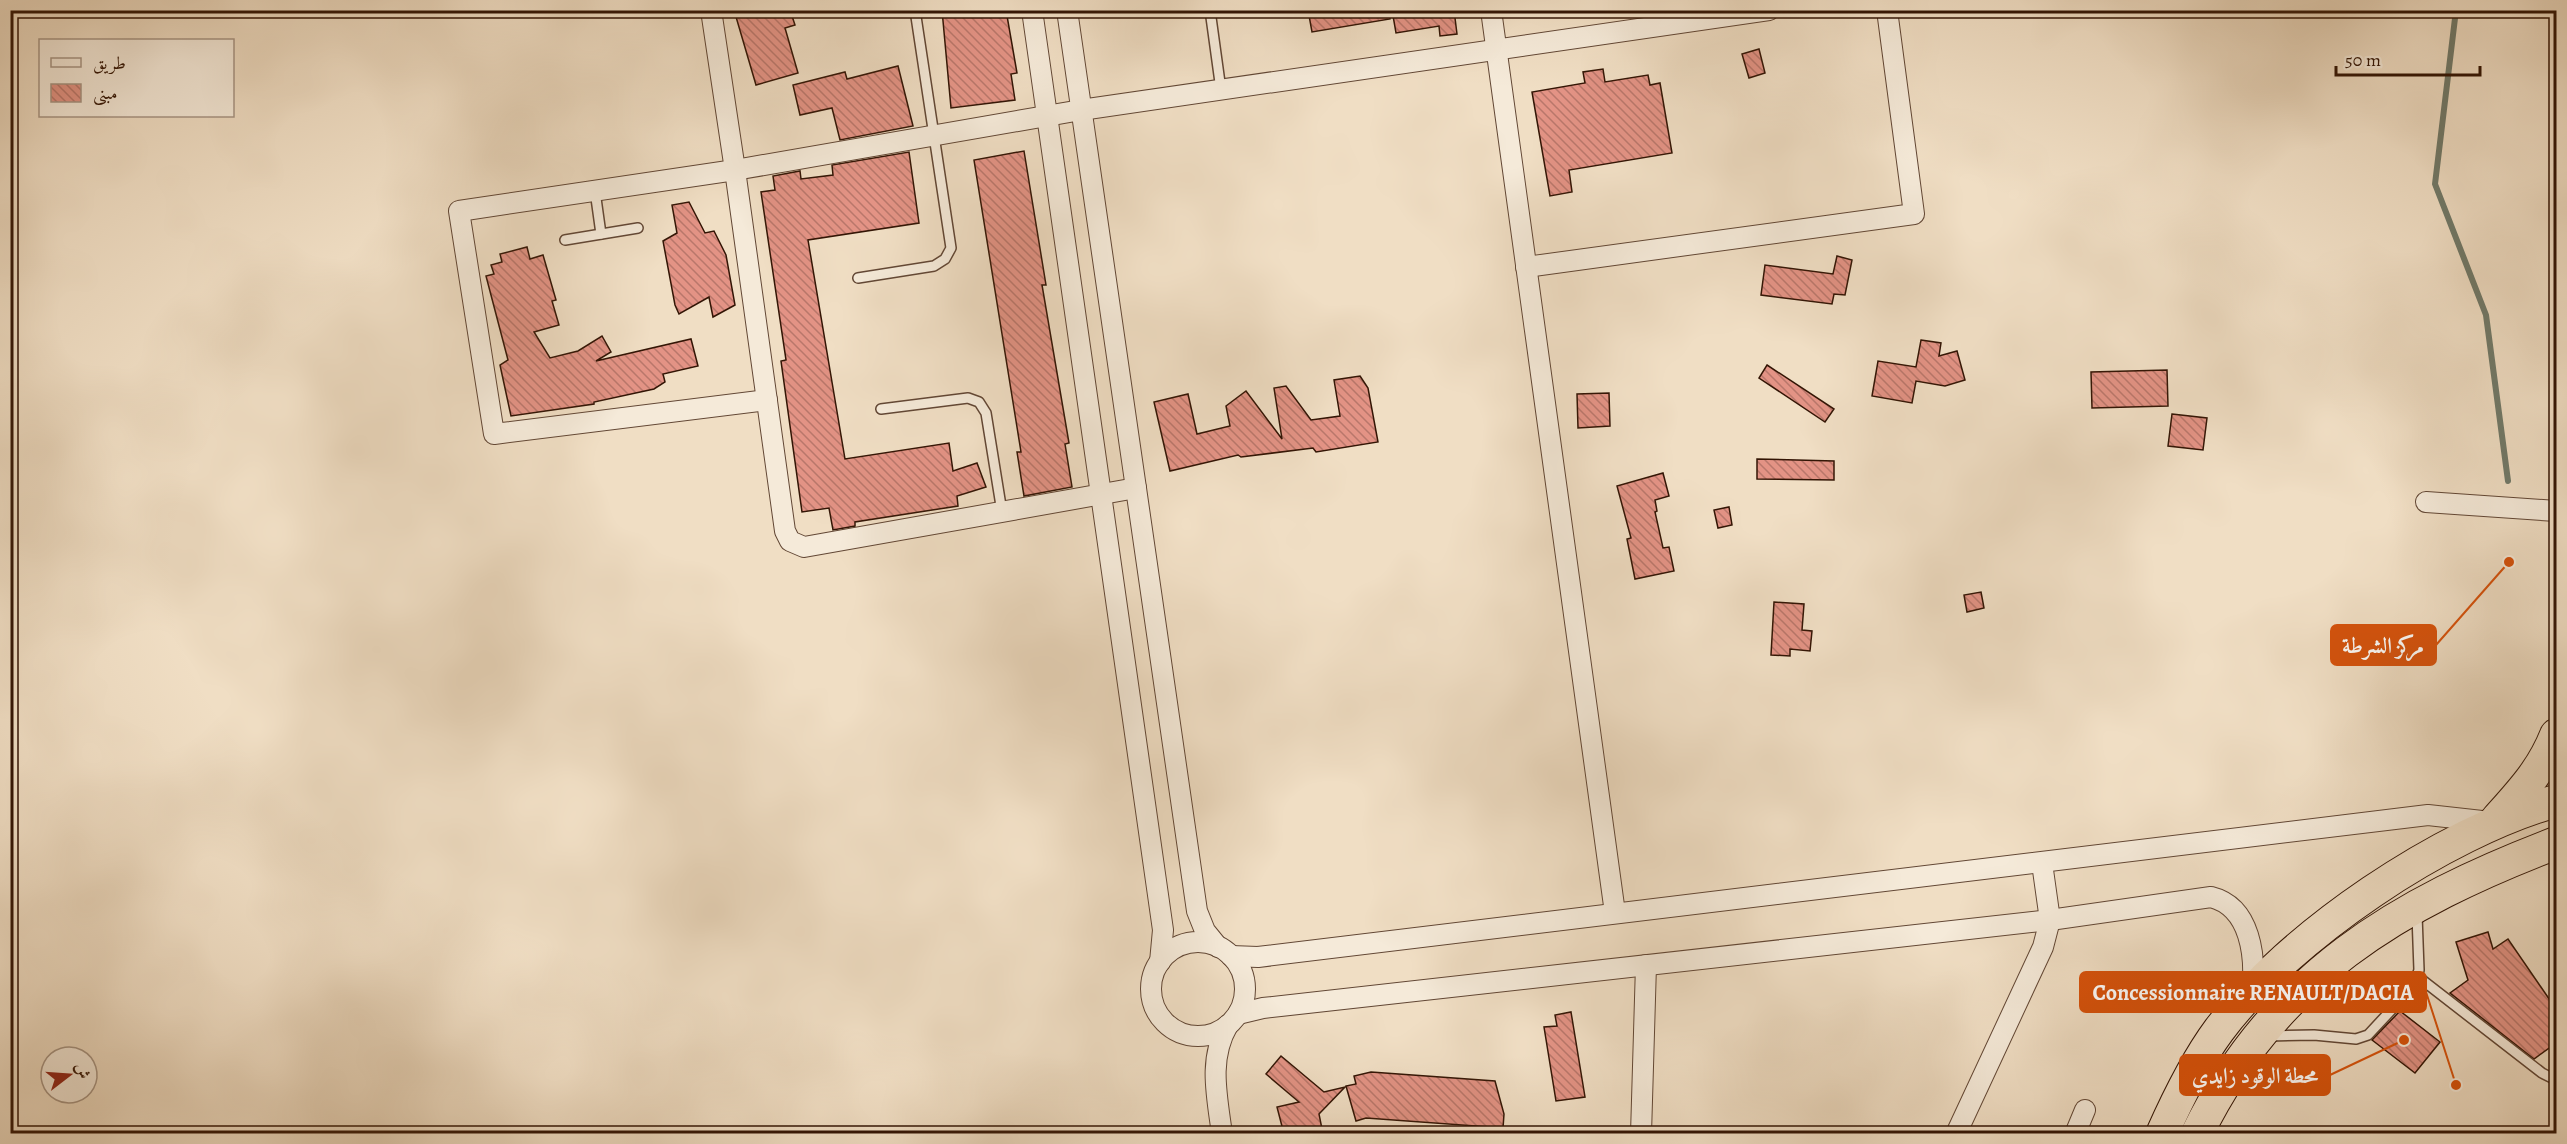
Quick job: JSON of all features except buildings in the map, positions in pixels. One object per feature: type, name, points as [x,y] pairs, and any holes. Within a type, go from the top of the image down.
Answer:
[{"type":"highway","points":[[2494,823],[2532,780],[2547,759],[2556,735]]},
{"type":"highway","points":[[2162,1134],[2191,1075],[2218,1030],[2276,968],[2328,924],[2392,880],[2494,823],[2520,811],[2556,801]]},
{"type":"highway","points":[[2198,1134],[2217,1093],[2258,1036],[2302,988],[2336,959],[2417,904],[2500,864],[2556,843]]},
{"type":"highway","points":[[2500,864],[2556,867]]},
{"type":"street","points":[[711,10],[785,531],[790,541],[804,547],[1136,489]]},
{"type":"street","points":[[1032,10],[1163,930],[1160,962],[1152,983],[1154,1006],[1161,1019],[1173,1029],[1186,1035],[1202,1036],[1216,1033],[1233,1019],[1263,1008],[2050,920],[2211,897],[2223,900],[2234,908],[2249,941],[2253,962],[2252,992]]},
{"type":"street","points":[[1067,10],[1197,911],[1205,931],[1240,969],[1244,984],[1244,999],[1216,1055],[1215,1078],[1222,1134]]},
{"type":"street","points":[[1491,10],[1615,913]]},
{"type":"street","points":[[767,400],[494,434],[459,211],[735,170],[1047,115],[1769,10]]},
{"type":"street","points":[[1526,267],[1914,214],[1887,10]]},
{"type":"street","points":[[2426,502],[2556,511]]},
{"type":"street","points":[[1160,962],[1171,950],[1186,944],[1202,943],[1224,952],[1258,957],[2428,815],[2494,823]]},
{"type":"street","points":[[1956,1134],[2038,960],[2050,920],[2042,863]]},
{"type":"street","points":[[1641,1134],[1646,965]]},
{"type":"street","points":[[1186,1035],[1204,1054],[1215,1078]]},
{"type":"street","points":[[2075,1134],[2085,1110]]},
{"type":"lane","points":[[858,278],[934,266],[949,254],[951,248],[915,10]]},
{"type":"lane","points":[[1210,10],[1221,90]]},
{"type":"lane","points":[[595,191],[601,234]]},
{"type":"lane","points":[[565,240],[638,228]]},
{"type":"lane","points":[[881,409],[968,398],[979,402],[986,413],[1002,512]]},
{"type":"lane","points":[[2258,1036],[2314,1035],[2356,1039],[2368,1035],[2395,1006],[2417,976],[2419,970],[2417,904]]},
{"type":"lane","points":[[2417,976],[2542,1073],[2556,1080]]},
{"type":"waterway","points":[[2456,10],[2435,184],[2486,315],[2508,481]]},
{"type":"place","name":"مركز الشرطة","points":[[2509,562]]},
{"type":"place","name":"محطة الوقود زايدي","points":[[2404,1040]]},
{"type":"place","name":"Concessionnaire RENAULT/DACIA","points":[[2456,1085]]}]
